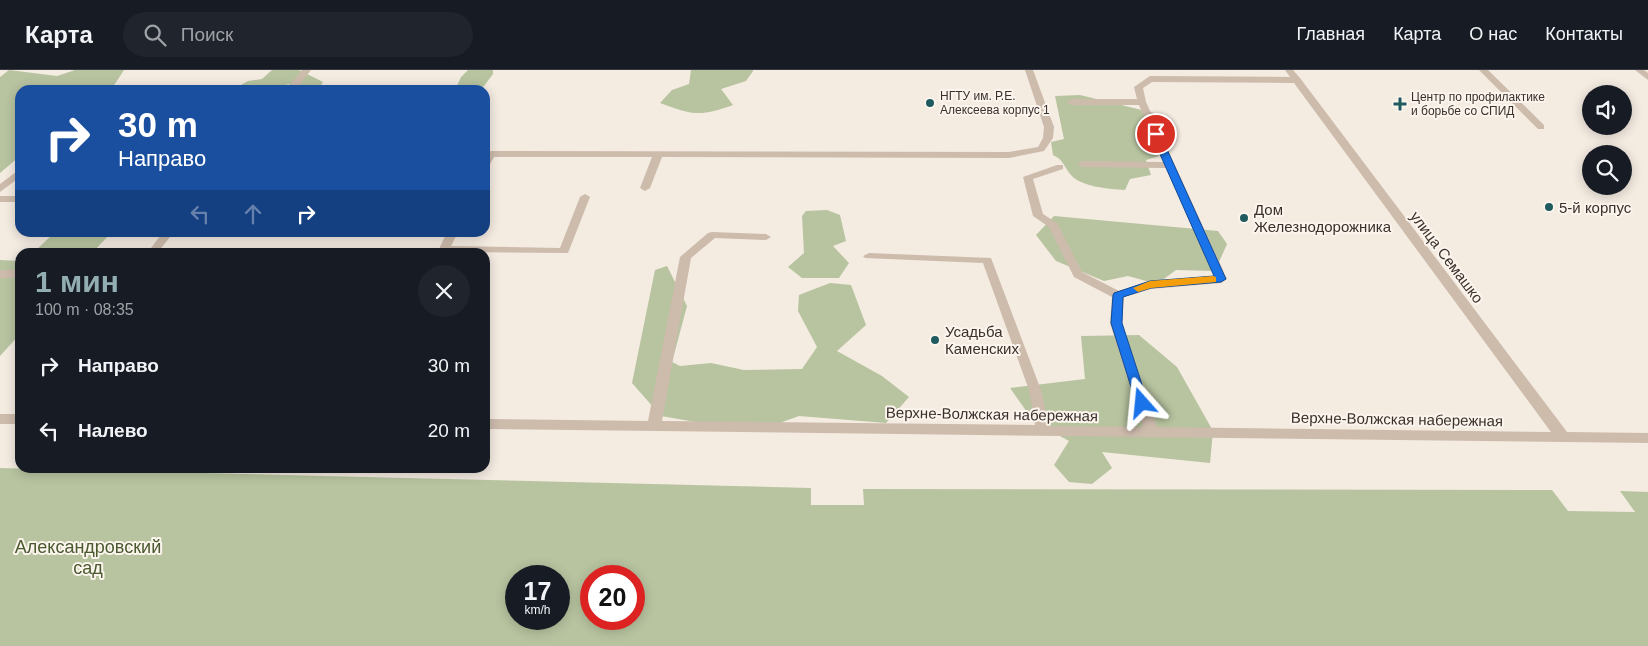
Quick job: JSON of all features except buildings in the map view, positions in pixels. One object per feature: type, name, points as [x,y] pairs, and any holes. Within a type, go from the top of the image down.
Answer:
[{"type":"street","points":[[294,85],[307,70]]},
{"type":"street","points":[[490,156],[491,154],[1009,155],[1029,152],[1041,149],[1048,138],[1049,127],[1029,70]]},
{"type":"street","name":"улица Семашко","points":[[1289,70],[1563,437]]},
{"type":"street","points":[[1483,70],[1541,127]]},
{"type":"street","points":[[1639,70],[1648,77]]},
{"type":"street","points":[[1060,167],[1028,177],[1038,216],[1053,225],[1078,274],[1118,295],[1150,285],[1221,279],[1142,102],[1138,87],[1150,79],[1297,80]]},
{"type":"street","points":[[1071,102],[1142,102]]},
{"type":"street","points":[[645,188],[658,154]]},
{"type":"street","points":[[1082,164],[1170,165]]},
{"type":"street","points":[[0,190],[15,176]]},
{"type":"street","points":[[490,250],[564,251],[584,197]]},
{"type":"street","points":[[0,199],[15,199]]},
{"type":"street","points":[[654,426],[686,257],[712,235],[766,237]]},
{"type":"street","points":[[155,248],[165,237]]},
{"type":"street","points":[[869,256],[987,260],[1034,390],[1043,432]]},
{"type":"street","points":[[0,274],[15,274]]},
{"type":"street","points":[[1118,295],[1116,323],[1152,433]]},
{"type":"street","name":"Верхне-Волжская набережная","points":[[490,424],[1648,438]]},
{"type":"green space","points":[[9,70],[57,76],[75,70],[124,70],[114,85],[15,85],[15,160],[0,173],[0,77]]},
{"type":"green space","points":[[272,70],[299,70],[323,82],[321,85],[241,85],[248,81],[262,79]]},
{"type":"green space","points":[[468,70],[493,70],[493,74],[485,85],[457,85],[461,77]]},
{"type":"green space","points":[[691,70],[753,71],[746,81],[721,89],[733,105],[704,113],[696,113],[660,103],[672,90],[689,84]]},
{"type":"green space","points":[[1080,95],[1154,113],[1167,140],[1142,145],[1159,156],[1146,160],[1151,175],[1130,179],[1125,190],[1096,187],[1076,179],[1062,161],[1053,155],[1051,142],[1064,139],[1055,96]]},
{"type":"green space","points":[[827,210],[840,215],[846,241],[833,246],[849,263],[839,278],[802,278],[788,267],[804,253],[802,216],[806,211]]},
{"type":"green space","points":[[1054,216],[1218,231],[1227,244],[1215,271],[1176,270],[1157,284],[1128,276],[1104,281],[1056,261],[1036,235]]},
{"type":"green space","points":[[50,237],[107,237],[97,248],[38,248]]},
{"type":"green space","points":[[0,260],[15,261],[15,340],[0,356]]},
{"type":"green space","points":[[667,266],[687,306],[672,362],[680,366],[711,363],[744,370],[802,369],[817,347],[798,311],[799,295],[830,283],[851,285],[866,325],[837,351],[882,376],[909,397],[886,423],[799,416],[754,432],[661,416],[632,383],[655,270]]},
{"type":"green space","points":[[1139,335],[1177,367],[1213,431],[1210,463],[1102,452],[1112,468],[1092,484],[1069,482],[1054,465],[1069,441],[1034,422],[1010,388],[1085,379],[1081,336]]},
{"type":"green space","name":"Александровский сад","points":[[0,468],[15,468],[15,473],[203,473],[811,488],[811,505],[864,505],[863,489],[1552,490],[1568,511],[1635,512],[1620,491],[1648,492],[1648,646],[0,646]]},
{"type":"slow traffic","points":[[1138,288],[1150,285],[1213,279]]},
{"type":"place","name":"НГТУ им. Р.Е. Алексеева корпус 1","points":[[930,103]]},
{"type":"place","name":"Центр по профилактике и борьбе со СПИД","points":[[1400,104]]},
{"type":"place","name":"5-й корпус","points":[[1549,207]]},
{"type":"place","name":"Дом Железнодорожника","points":[[1244,218]]},
{"type":"place","name":"Усадьба Каменских","points":[[935,340]]},
{"type":"route","points":[[1142,403],[1116,323],[1118,295],[1150,285],[1221,279],[1156,134]]}]
